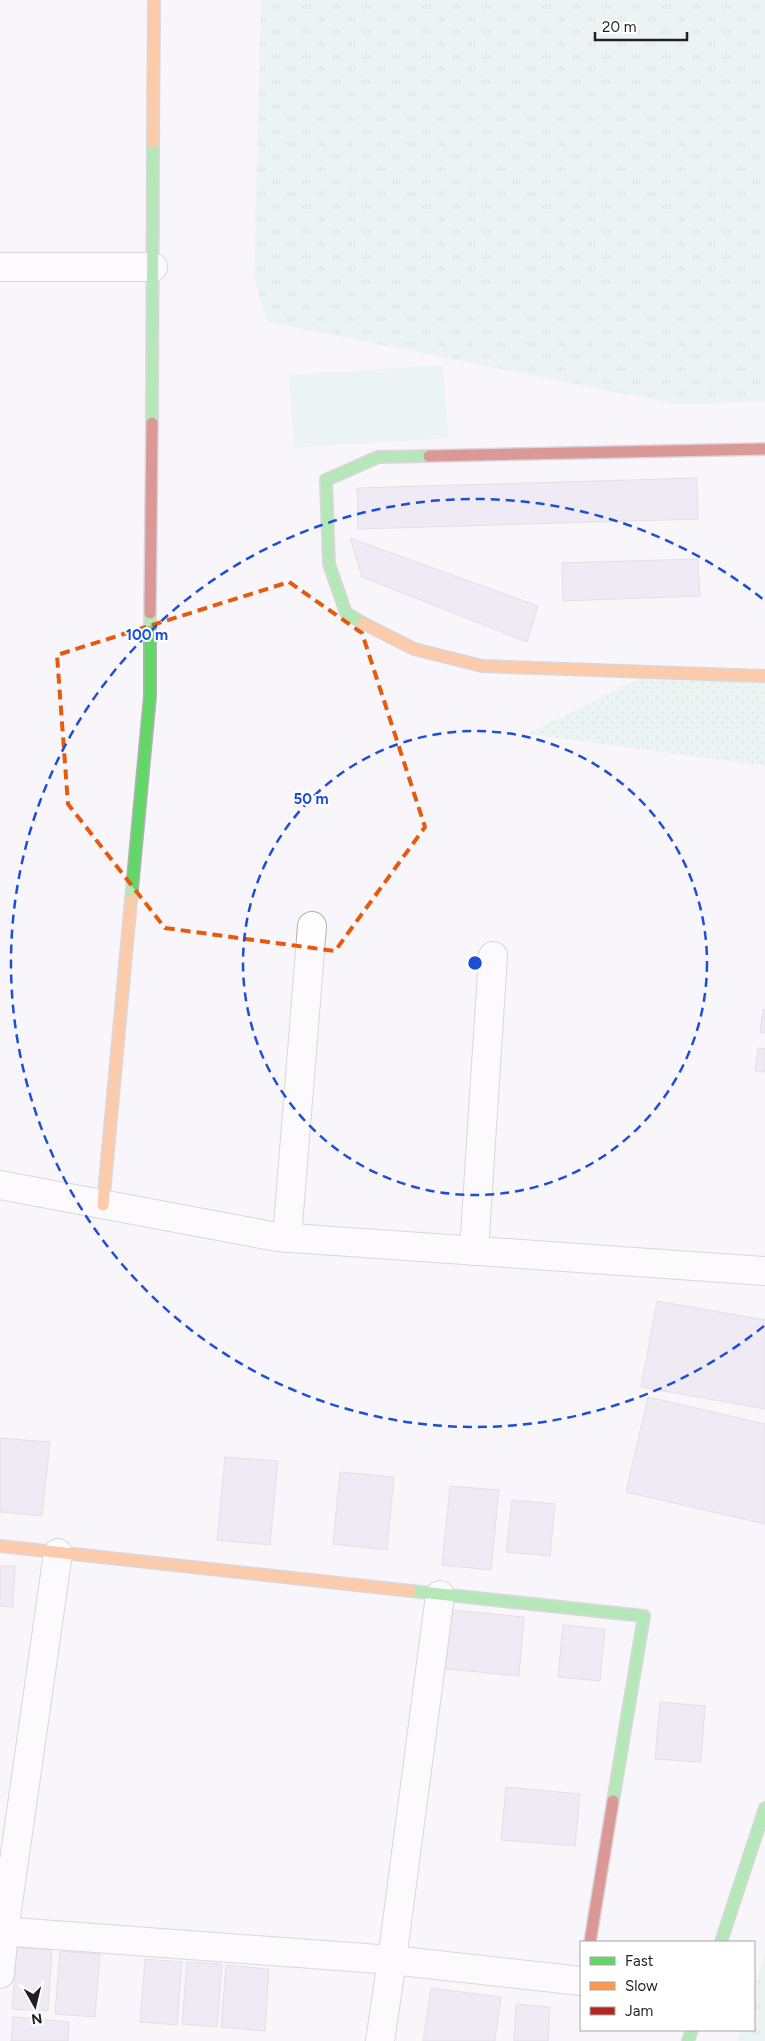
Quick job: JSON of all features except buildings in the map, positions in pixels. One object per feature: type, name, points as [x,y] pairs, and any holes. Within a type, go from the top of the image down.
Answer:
[{"type":"street","points":[[103,1205],[150,696],[154,0]]},
{"type":"street","points":[[0,267],[153,267]]},
{"type":"street","points":[[765,449],[378,456],[326,480],[329,564],[346,612],[374,630],[414,649],[482,666],[765,676]]},
{"type":"street","points":[[287,1238],[312,926]]},
{"type":"street","points":[[474,1251],[493,956]]},
{"type":"street","points":[[0,1185],[287,1238],[765,1270]]},
{"type":"street","points":[[0,1546],[644,1616],[590,1941]]},
{"type":"street","points":[[0,1974],[2,1931],[58,1553]]},
{"type":"street","points":[[380,2041],[440,1595]]},
{"type":"street","points":[[721,1941],[765,1808]]},
{"type":"street","points":[[2,1931],[392,1960],[580,1981]]},
{"type":"highlighted area","points":[[289,582],[362,633],[425,827],[335,951],[165,928],[68,804],[57,655]]},
{"type":"green space","points":[[261,0],[765,0],[765,402],[673,404],[267,322],[254,278]]},
{"type":"green space","points":[[443,365],[448,438],[294,448],[289,375]]},
{"type":"green space","points":[[765,676],[765,766],[527,734],[640,678]]},
{"type":"green space","points":[[765,1952],[765,2041],[737,2041],[740,2031],[755,2031],[755,1985]]},
{"type":"traffic: fast","points":[[152,423],[153,142]]},
{"type":"traffic: fast","points":[[363,623],[346,613],[329,564],[326,480],[378,457],[429,456]]},
{"type":"traffic: fast","points":[[131,900],[150,696],[150,613]]},
{"type":"traffic: fast","points":[[411,1591],[644,1616],[613,1801]]},
{"type":"traffic: fast","points":[[721,1941],[765,1808]]},
{"type":"traffic: fast","points":[[688,2041],[692,2031]]},
{"type":"traffic: slow","points":[[153,142],[154,0]]},
{"type":"traffic: slow","points":[[363,623],[414,649],[482,666],[765,676]]},
{"type":"traffic: slow","points":[[103,1205],[131,900]]},
{"type":"traffic: slow","points":[[0,1546],[411,1591]]},
{"type":"traffic: jam","points":[[150,613],[152,423]]},
{"type":"traffic: jam","points":[[429,456],[765,449]]},
{"type":"traffic: jam","points":[[590,1941],[613,1801]]}]
